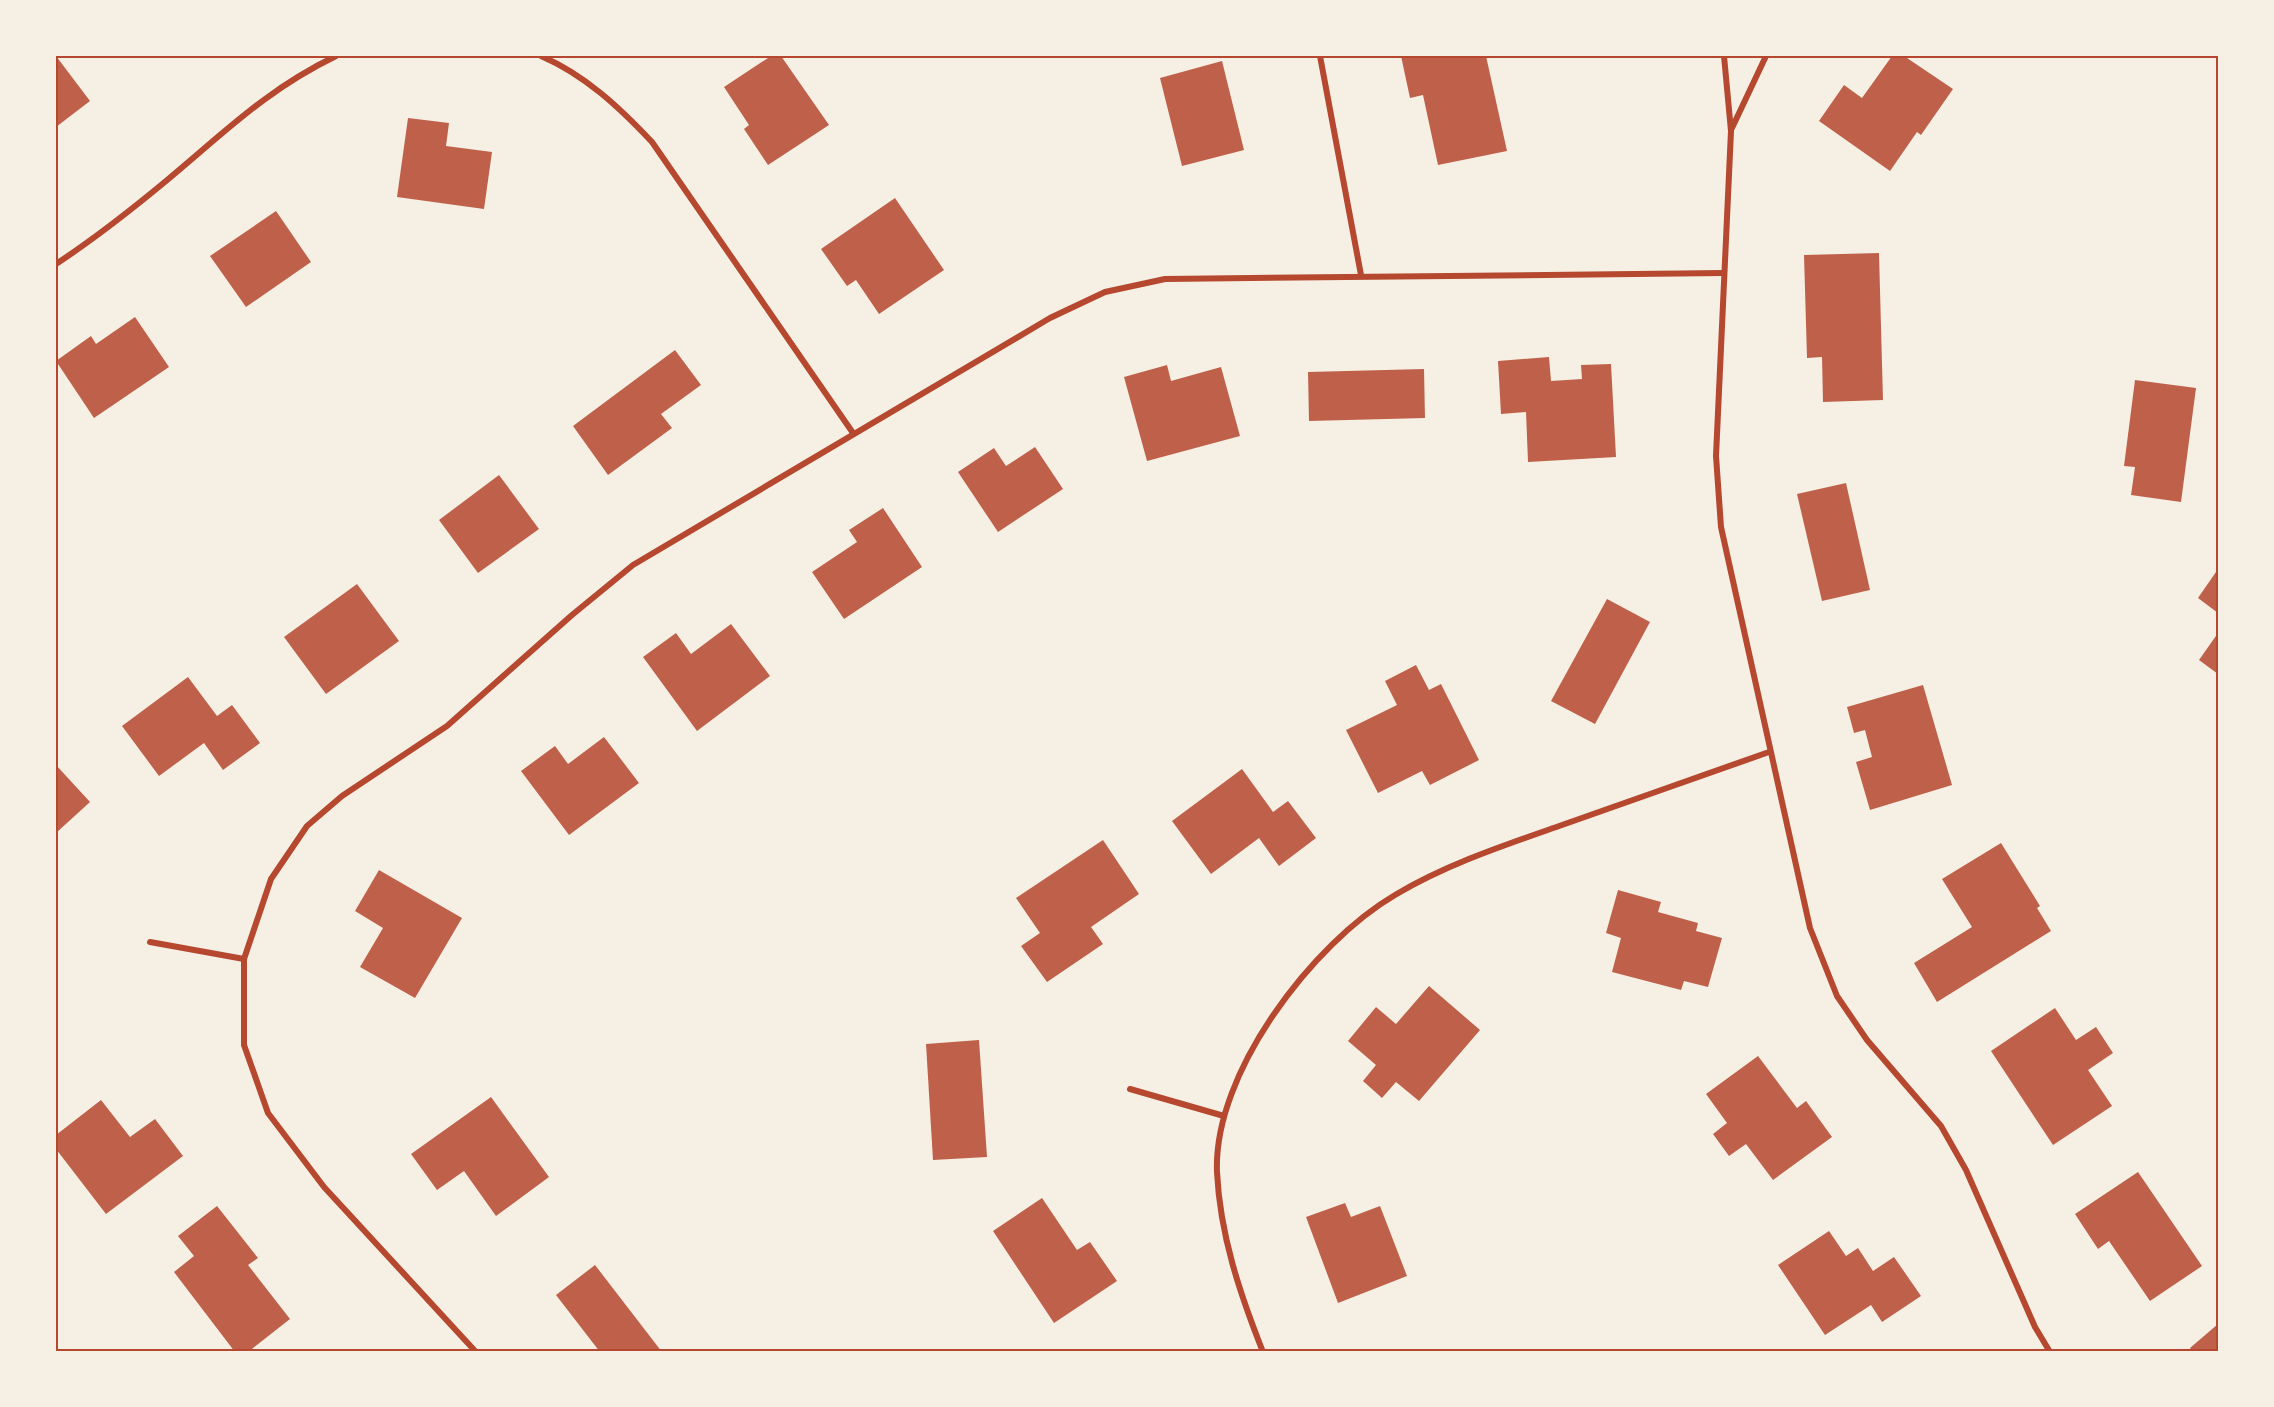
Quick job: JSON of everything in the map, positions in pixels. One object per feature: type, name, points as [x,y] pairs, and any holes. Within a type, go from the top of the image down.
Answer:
[{"type":"street","points":[[56,264],[166,181],[244,113],[296,75],[336,56]]},
{"type":"street","points":[[541,56],[561,64],[613,101],[652,142],[853,433]]},
{"type":"street","points":[[1320,56],[1360,275]]},
{"type":"street","points":[[1724,56],[1731,131],[1716,456],[1721,527],[1769,752],[1810,928],[1837,996],[1867,1040],[1941,1126],[1966,1170],[2035,1327],[2050,1352]]},
{"type":"street","points":[[1731,131],[1766,56]]},
{"type":"street","points":[[476,1352],[324,1187],[268,1113],[244,1045],[244,959],[271,879],[307,825],[342,796],[447,726],[633,565],[1050,318],[1105,292],[1165,279],[1360,275],[1461,277],[1724,273]]},
{"type":"street","points":[[1263,1352],[1242,1299],[1224,1233],[1217,1170],[1224,1116],[1236,1083],[1260,1035],[1294,986],[1340,937],[1393,896],[1464,860],[1769,752]]},
{"type":"street","points":[[150,942],[244,959]]},
{"type":"street","points":[[1131,1089],[1224,1116]]},
{"type":"building","points":[[56,56],[90,101],[56,127]]},
{"type":"building","points":[[771,56],[781,56],[829,125],[768,165],[744,129],[749,125],[724,87]]},
{"type":"building","points":[[1401,56],[1486,56],[1507,151],[1438,165],[1423,95],[1410,98]]},
{"type":"building","points":[[1892,56],[1904,56],[1953,89],[1921,135],[1917,132],[1890,171],[1819,121],[1844,85],[1862,98]]},
{"type":"building","points":[[1222,61],[1244,150],[1182,166],[1160,78]]},
{"type":"building","points":[[408,118],[449,123],[446,146],[492,152],[484,209],[397,197]]},
{"type":"building","points":[[895,198],[944,270],[879,314],[856,280],[847,286],[821,249]]},
{"type":"building","points":[[276,211],[311,262],[246,307],[210,256]]},
{"type":"building","points":[[1879,253],[1883,400],[1823,402],[1822,357],[1807,358],[1804,255]]},
{"type":"building","points":[[135,317],[169,367],[94,418],[56,361],[91,336],[96,344]]},
{"type":"building","points":[[675,350],[701,385],[661,414],[672,428],[608,475],[573,426]]},
{"type":"building","points":[[1549,357],[1551,381],[1582,379],[1581,365],[1611,364],[1616,457],[1528,462],[1526,412],[1501,414],[1498,361]]},
{"type":"building","points":[[1167,365],[1171,381],[1221,367],[1240,436],[1147,461],[1124,377]]},
{"type":"building","points":[[1424,369],[1425,418],[1309,421],[1308,372]]},
{"type":"building","points":[[2135,380],[2196,388],[2181,502],[2131,495],[2135,467],[2124,466]]},
{"type":"building","points":[[1035,447],[1063,489],[998,532],[958,472],[994,448],[1006,466]]},
{"type":"building","points":[[499,475],[539,529],[478,573],[439,520]]},
{"type":"building","points":[[1846,483],[1870,590],[1822,601],[1797,494]]},
{"type":"building","points":[[883,508],[922,567],[844,619],[812,572],[857,542],[849,530]]},
{"type":"building","points":[[2218,569],[2218,613],[2198,598]]},
{"type":"building","points":[[357,584],[399,641],[326,694],[284,637]]},
{"type":"building","points":[[1607,599],[1650,622],[1595,724],[1551,701]]},
{"type":"building","points":[[731,624],[770,676],[697,731],[643,657],[676,633],[691,654]]},
{"type":"building","points":[[2218,633],[2218,674],[2199,660]]},
{"type":"building","points":[[1416,665],[1429,690],[1441,684],[1479,760],[1430,785],[1422,771],[1378,793],[1346,730],[1397,705],[1385,681]]},
{"type":"building","points":[[188,677],[217,716],[232,705],[260,743],[223,770],[204,743],[159,776],[122,726]]},
{"type":"building","points":[[1923,685],[1952,785],[1870,810],[1856,762],[1872,757],[1865,730],[1854,733],[1847,707]]},
{"type":"building","points":[[604,737],[639,783],[569,835],[521,771],[555,746],[568,764]]},
{"type":"building","points":[[56,765],[90,802],[56,833]]},
{"type":"building","points":[[1242,769],[1273,812],[1288,801],[1316,838],[1279,866],[1259,838],[1211,874],[1172,821]]},
{"type":"building","points":[[1103,840],[1139,894],[1091,927],[1103,944],[1047,982],[1021,946],[1040,933],[1016,898]]},
{"type":"building","points":[[2001,843],[2040,906],[2037,908],[2051,931],[1937,1002],[1914,963],[1972,927],[1942,879]]},
{"type":"building","points":[[379,870],[462,918],[415,998],[360,967],[383,928],[355,911]]},
{"type":"building","points":[[1618,890],[1661,902],[1658,912],[1698,923],[1696,931],[1722,938],[1708,987],[1684,981],[1681,990],[1612,972],[1621,938],[1606,933]]},
{"type":"building","points":[[1429,986],[1480,1030],[1419,1101],[1396,1082],[1382,1098],[1363,1081],[1376,1065],[1348,1041],[1376,1007],[1396,1024]]},
{"type":"building","points":[[2055,1008],[2076,1040],[2096,1027],[2113,1053],[2088,1070],[2112,1106],[2053,1145],[1991,1051]]},
{"type":"building","points":[[979,1040],[987,1157],[933,1160],[926,1044]]},
{"type":"building","points":[[1758,1056],[1797,1108],[1806,1101],[1832,1137],[1773,1180],[1746,1144],[1729,1156],[1713,1134],[1727,1123],[1706,1094]]},
{"type":"building","points":[[491,1097],[549,1177],[496,1216],[464,1171],[437,1190],[411,1154]]},
{"type":"building","points":[[101,1100],[130,1137],[155,1119],[183,1156],[106,1214],[56,1149],[56,1135]]},
{"type":"building","points":[[2138,1172],[2202,1266],[2150,1301],[2109,1241],[2098,1249],[2075,1214]]},
{"type":"building","points":[[1042,1198],[1077,1250],[1090,1242],[1117,1281],[1054,1323],[993,1231]]},
{"type":"building","points":[[1345,1203],[1351,1217],[1380,1206],[1407,1276],[1338,1303],[1306,1217]]},
{"type":"building","points":[[217,1206],[258,1258],[248,1265],[290,1319],[248,1352],[235,1352],[174,1272],[194,1256],[178,1236]]},
{"type":"building","points":[[1829,1231],[1846,1256],[1858,1248],[1873,1271],[1894,1257],[1921,1296],[1882,1322],[1871,1305],[1825,1335],[1778,1265]]},
{"type":"building","points":[[595,1265],[662,1352],[600,1352],[556,1295]]},
{"type":"building","points":[[2218,1324],[2218,1352],[2193,1352],[2190,1348]]}]
